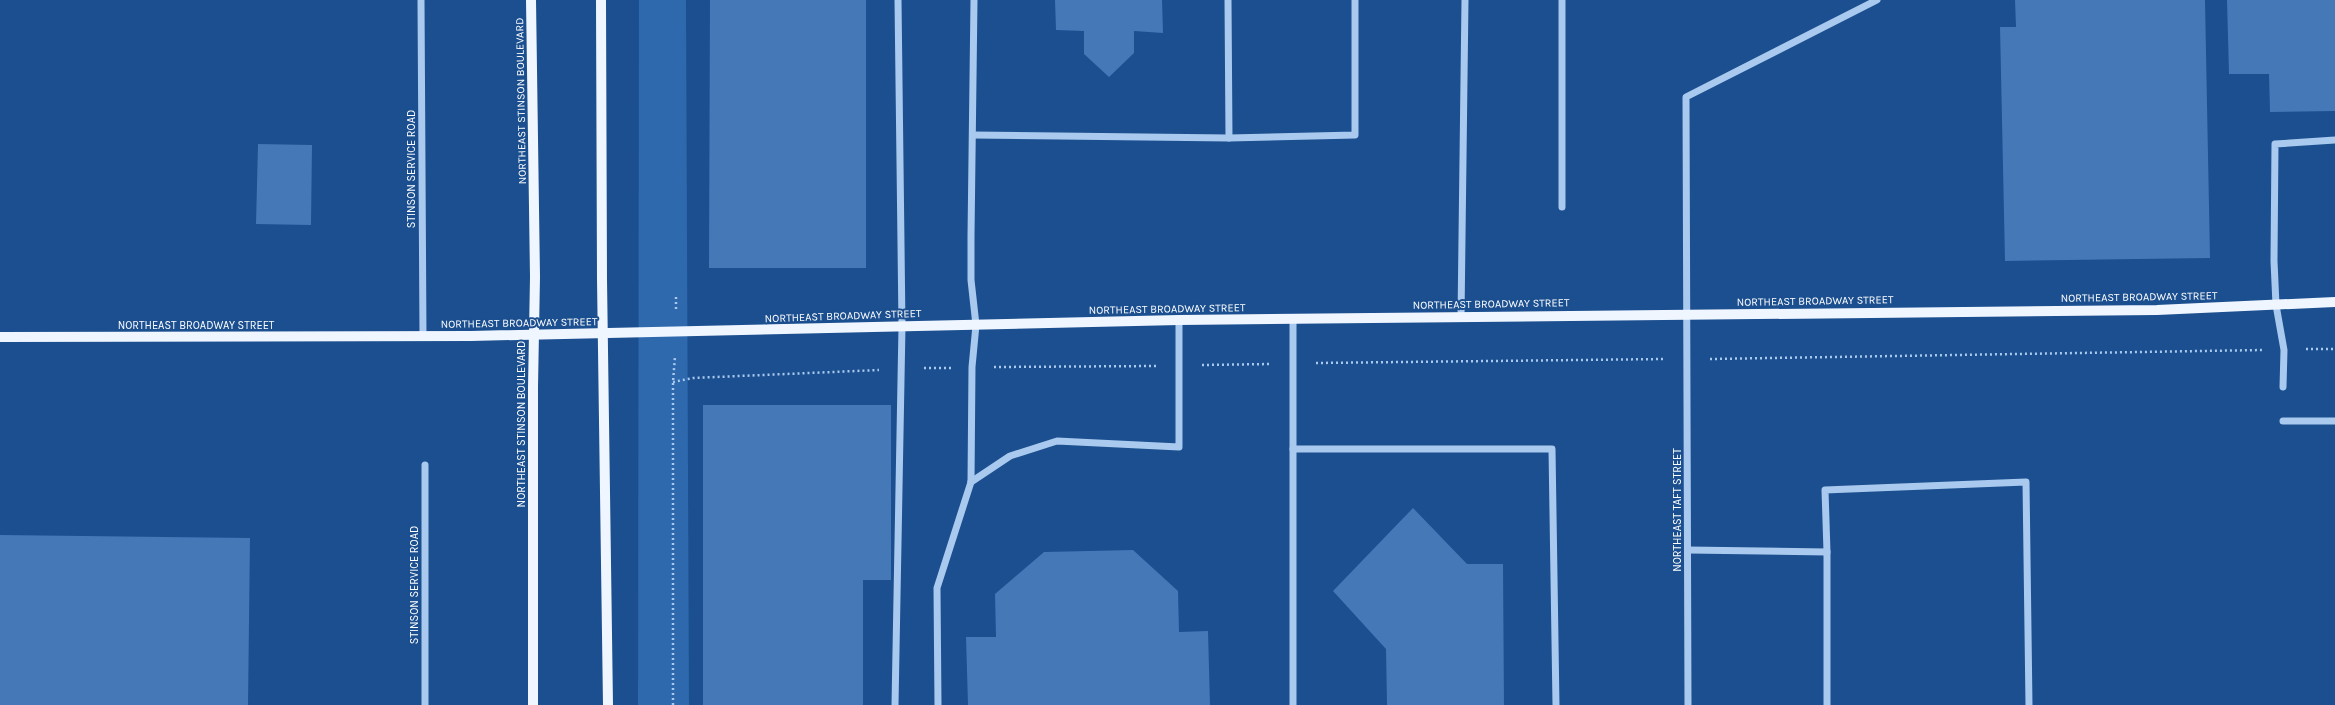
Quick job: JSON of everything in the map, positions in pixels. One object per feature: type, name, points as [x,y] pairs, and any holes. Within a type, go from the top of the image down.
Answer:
[{"type":"main road","name":"NORTHEAST STINSON BOULEVARD","points":[[531,0],[535,277],[533,335],[533,705]]},
{"type":"main road","points":[[602,0],[603,334],[608,705]]},
{"type":"main road","name":"NORTHEAST BROADWAY STREET","points":[[0,337],[423,337],[1179,320],[2157,310],[2335,302]]},
{"type":"street","name":"STINSON SERVICE ROAD","points":[[421,0],[423,337]]},
{"type":"street","points":[[895,705],[902,326],[898,0]]},
{"type":"street","points":[[938,705],[937,588],[971,482],[972,367],[976,325],[971,280],[974,0]]},
{"type":"street","points":[[1228,0],[1229,138]]},
{"type":"street","points":[[973,135],[1229,138],[1356,135],[1356,0]]},
{"type":"street","points":[[1461,317],[1465,0]]},
{"type":"street","points":[[1562,0],[1562,207]]},
{"type":"street","name":"NORTHEAST TAFT STREET","points":[[1688,705],[1686,97],[1877,0]]},
{"type":"street","points":[[2283,388],[2284,350],[2276,305],[2274,261],[2275,144],[2335,140]]},
{"type":"street","points":[[1293,319],[1294,705]]},
{"type":"street","points":[[971,482],[1010,456],[1057,442],[1179,447],[1179,320]]},
{"type":"street","points":[[2283,421],[2335,421]]},
{"type":"street","points":[[1293,449],[1552,449],[1556,705]]},
{"type":"street","name":"STINSON SERVICE ROAD","points":[[425,465],[425,705]]},
{"type":"street","points":[[1827,705],[1827,552],[1825,490],[2026,482],[2030,705]]},
{"type":"street","points":[[1688,550],[1827,552]]},
{"type":"path","points":[[1724,358],[2335,349]]},
{"type":"path","points":[[673,705],[673,382],[675,371]]},
{"type":"shaded area","points":[[639,0],[686,0],[689,705],[638,705]]},
{"type":"building","points":[[710,0],[866,0],[866,268],[709,268]]},
{"type":"building","points":[[1055,0],[1162,0],[1163,33],[1134,31],[1134,53],[1109,77],[1084,54],[1084,31],[1056,30]]},
{"type":"building","points":[[2015,0],[2205,0],[2210,258],[2005,261],[2000,27],[2016,27]]},
{"type":"building","points":[[2227,0],[2335,0],[2335,111],[2270,112],[2269,74],[2229,74]]},
{"type":"building","points":[[258,144],[312,145],[311,225],[256,224]]},
{"type":"building","points":[[703,405],[891,405],[891,580],[863,580],[863,705],[703,705]]},
{"type":"building","points":[[1413,508],[1467,564],[1503,564],[1504,705],[1387,705],[1386,649],[1333,591]]},
{"type":"building","points":[[0,535],[250,538],[248,705],[0,705]]},
{"type":"building","points":[[1133,550],[1178,591],[1179,632],[1208,631],[1210,705],[968,705],[966,637],[996,637],[995,594],[1044,552]]}]
